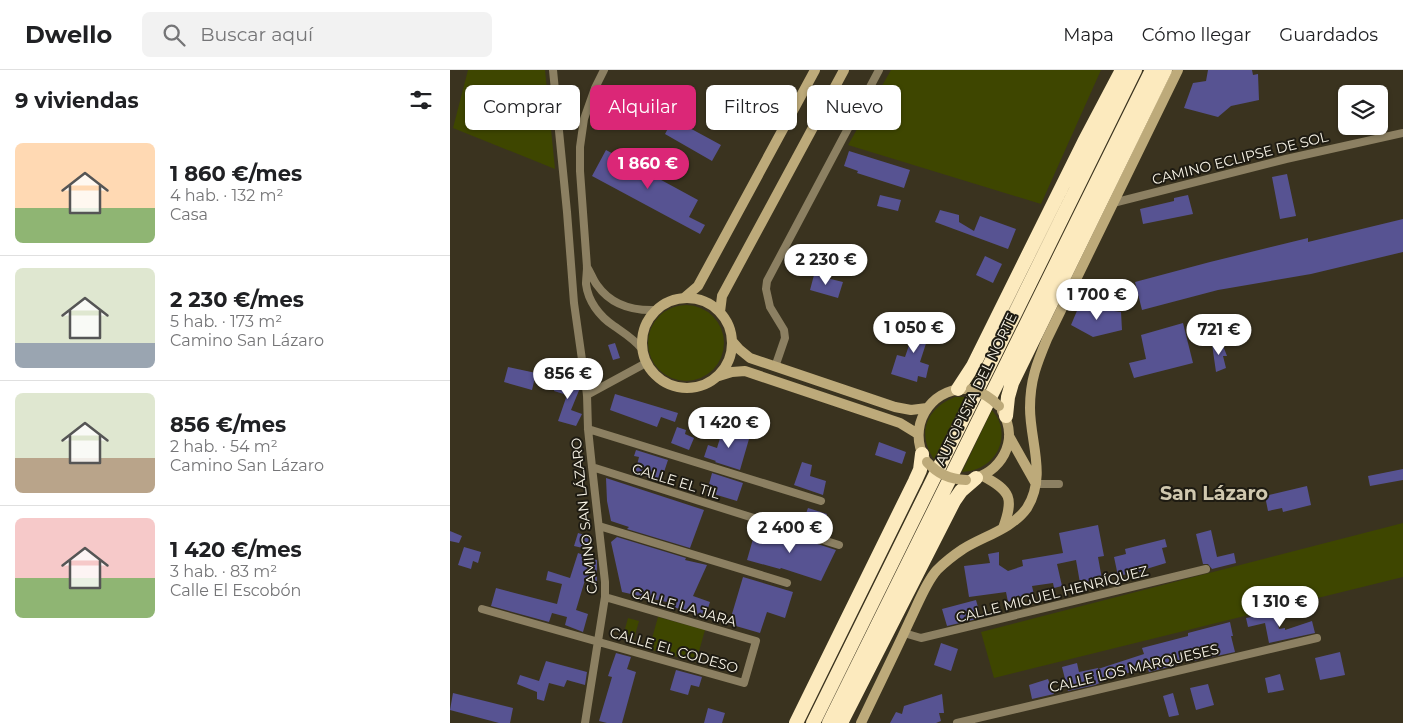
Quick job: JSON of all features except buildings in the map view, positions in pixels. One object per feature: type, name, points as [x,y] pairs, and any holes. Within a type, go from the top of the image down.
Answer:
[{"type":"highway","points":[[964,389],[973,366],[1084,142],[1122,70]]},
{"type":"highway","name":"AUTOPISTA DEL NORTE","points":[[813,723],[1135,70]]},
{"type":"highway","name":"AUTOPISTA DEL NORTE","points":[[829,723],[1152,70]]},
{"type":"highway","points":[[1002,411],[1012,383],[1165,70]]},
{"type":"highway","points":[[796,723],[925,458]]},
{"type":"highway","points":[[842,723],[954,501],[961,491],[975,478]]},
{"type":"main road","points":[[684,298],[698,286],[815,70]]},
{"type":"main road","points":[[720,312],[722,296],[844,70]]},
{"type":"main road","points":[[861,723],[922,596],[936,572],[950,558],[964,548],[1015,520],[1026,508],[1036,484],[1037,470],[1030,422],[1031,384],[1035,368],[1178,70]]},
{"type":"main road","points":[[684,298],[704,301],[720,312],[730,330],[732,350],[729,360],[718,376],[708,384],[684,389],[662,381],[652,373],[646,363],[642,349],[642,334],[647,321],[656,310],[674,300],[684,298]]},
{"type":"main road","points":[[732,341],[750,358],[775,367],[895,407],[911,410],[926,408]]},
{"type":"main road","points":[[718,376],[745,371],[900,423],[918,434]]},
{"type":"main road","points":[[975,478],[996,467],[1003,457],[1007,447],[1009,427],[1002,411],[990,397],[982,392],[964,389],[943,394],[926,408],[920,422],[919,444],[925,458],[934,469],[946,477],[975,478],[997,483],[1005,491],[1009,500],[1008,514],[1003,528]]},
{"type":"main road","points":[[1009,436],[1036,484]]},
{"type":"street","name":"CAMINO SAN LÁZARO","points":[[553,70],[574,303],[587,394],[588,428],[605,582],[605,597],[585,723]]},
{"type":"street","points":[[604,70],[595,88],[584,119],[580,147],[580,171],[588,268],[586,283],[592,302],[599,313],[611,324],[635,340],[642,349]]},
{"type":"street","points":[[775,367],[785,338],[784,330],[770,307],[766,289],[767,281],[879,70]]},
{"type":"street","name":"CAMINO ECLIPSE DE SOL","points":[[1113,203],[1286,159],[1403,133]]},
{"type":"street","points":[[588,268],[597,285],[608,297],[632,309],[656,310]]},
{"type":"street","points":[[587,394],[646,363]]},
{"type":"street","points":[[588,428],[821,501]]},
{"type":"street","name":"CALLE EL TIL","points":[[592,467],[839,545]]},
{"type":"street","points":[[1036,484],[1059,484]]},
{"type":"street","points":[[599,526],[787,583]]},
{"type":"street","name":"CALLE MIGUEL HENRÍQUEZ","points":[[904,633],[921,638],[1206,569]]},
{"type":"street","name":"CALLE LA JARA","points":[[605,597],[756,641],[744,683]]},
{"type":"street","name":"CALLE EL CODESO","points":[[482,609],[744,683]]},
{"type":"street","name":"CALLE LOS MARQUESES","points":[[957,723],[1317,638]]},
{"type":"green space","points":[[468,70],[545,70],[547,85],[465,85],[465,130],[551,130],[555,169],[453,128]]},
{"type":"green space","points":[[891,70],[1101,70],[1041,204],[848,145],[857,130],[901,130],[901,85],[882,85]]},
{"type":"green space","points":[[686,305],[700,308],[713,316],[721,329],[724,343],[721,357],[713,370],[700,378],[686,381],[672,378],[659,370],[651,357],[648,343],[651,329],[659,316],[672,308]]},
{"type":"green space","points":[[955,397],[965,397],[934,459],[926,440],[927,422],[937,408]]},
{"type":"green space","points":[[992,410],[998,418],[1001,428],[1000,445],[997,453],[979,468],[962,472]]},
{"type":"green space","points":[[1403,523],[1403,577],[994,678],[981,632]]},
{"type":"green space","points":[[658,617],[705,630],[696,662],[649,649]]},
{"type":"green space","points":[[628,618],[639,621],[634,639],[623,636]]},
{"type":"district","name":"San Lázaro","points":[[1214,493]]}]
